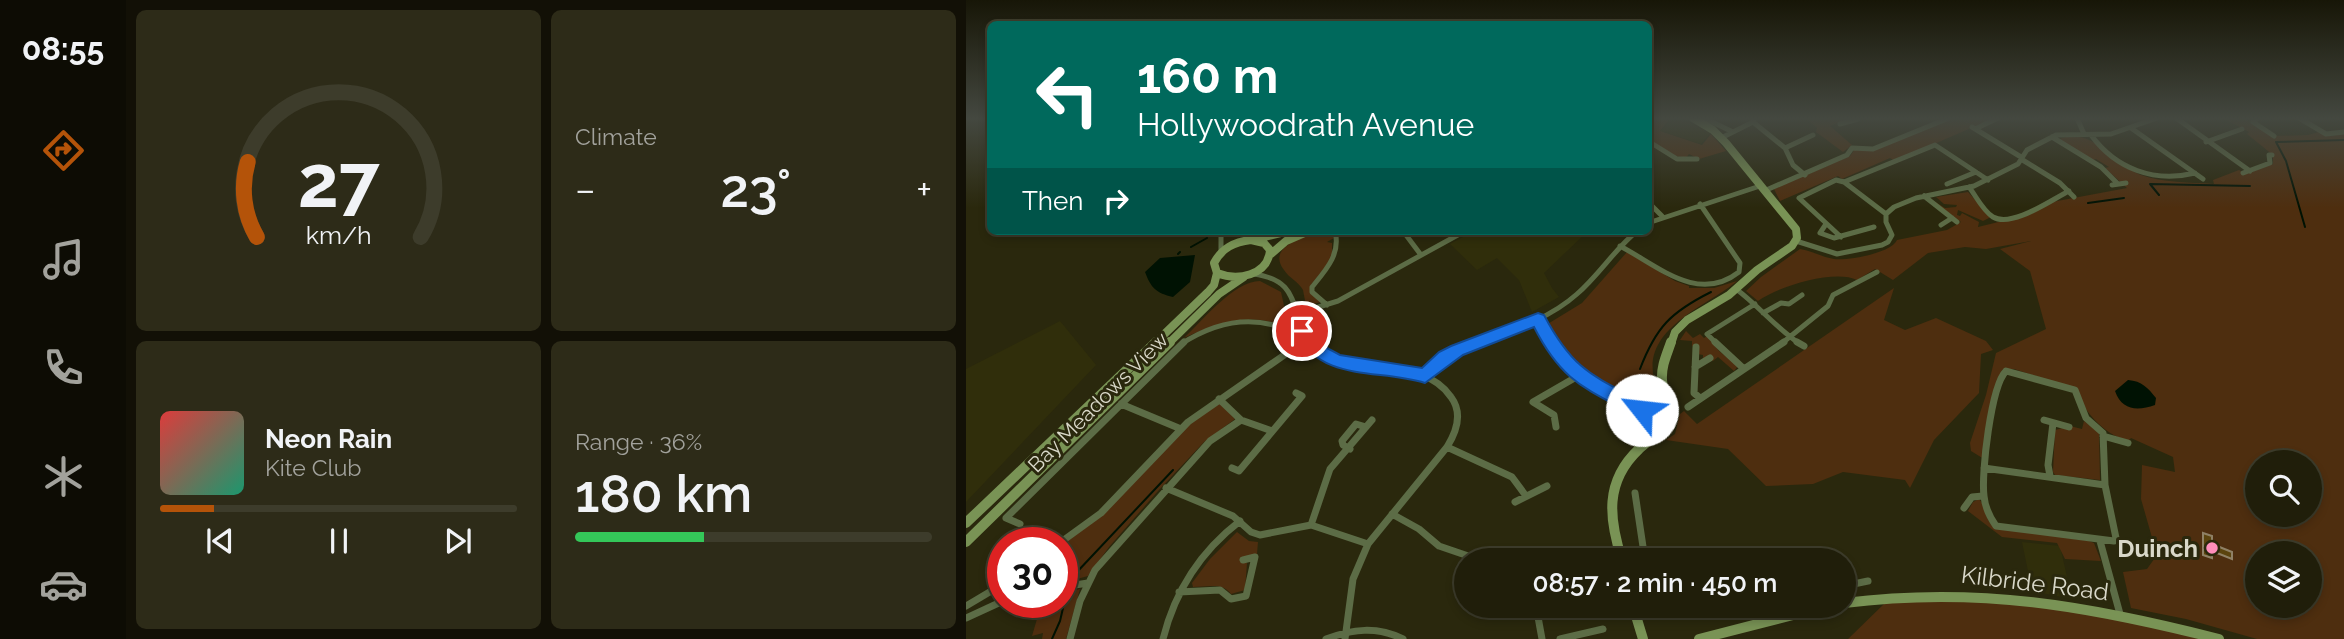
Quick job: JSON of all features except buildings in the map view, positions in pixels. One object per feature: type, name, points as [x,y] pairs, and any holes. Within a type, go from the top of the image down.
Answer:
[{"type":"street","points":[[1658,148],[1672,158],[1697,159]]},
{"type":"street","points":[[1729,148],[1796,229],[1796,241]]},
{"type":"street","points":[[1785,148],[1793,165],[1805,175]]},
{"type":"street","points":[[1652,221],[1700,204],[1805,175],[1847,155],[1852,148],[1876,148]]},
{"type":"street","points":[[1844,183],[1883,164],[1896,163],[1929,148]]},
{"type":"street","points":[[1939,148],[1987,180]]},
{"type":"street","points":[[2005,148],[2074,197]]},
{"type":"street","points":[[1886,214],[1903,203],[1987,180],[2018,164],[2031,148]]},
{"type":"street","points":[[2070,148],[2101,167],[2115,184],[2126,183]]},
{"type":"street","points":[[2102,148],[2143,174],[2179,178],[2195,173]]},
{"type":"street","points":[[2159,148],[2203,179]]},
{"type":"street","points":[[2214,148],[2247,172],[2270,163],[2269,155],[2272,155]]},
{"type":"street","points":[[1947,184],[1976,172]]},
{"type":"street","points":[[1841,237],[1799,198],[1836,180],[1886,214]]},
{"type":"street","points":[[1969,187],[1993,216],[2001,219],[2024,215],[2069,191]]},
{"type":"street","points":[[1924,196],[1955,220],[1941,225]]},
{"type":"street","points":[[1620,246],[1691,284],[1711,284],[1730,278],[1739,272],[1740,263],[1700,204]]},
{"type":"street","points":[[1652,206],[1662,216]]},
{"type":"street","points":[[1796,241],[1837,254],[1882,245],[1888,242],[1892,234],[1886,222],[1886,214]]},
{"type":"street","points":[[1826,224],[1819,232],[1822,235],[1841,237],[1874,227]]},
{"type":"street","points":[[966,523],[1209,292],[1217,274],[1214,263],[1221,251],[1222,235]]},
{"type":"street","points":[[1227,235],[1238,242]]},
{"type":"street","points":[[1221,251],[1238,242],[1272,235]]},
{"type":"street","points":[[966,542],[1219,294],[1249,275],[1286,241],[1300,235]]},
{"type":"street","points":[[1327,305],[1312,292],[1312,288],[1332,261],[1336,235]]},
{"type":"street","points":[[1407,235],[1421,255]]},
{"type":"street","points":[[1296,314],[1327,305],[1458,235]]},
{"type":"street","points":[[1425,376],[1445,357],[1457,350],[1538,319],[1575,297],[1632,235]]},
{"type":"street","points":[[1251,240],[1266,243],[1271,256],[1270,268],[1275,277],[1292,292],[1296,314],[1307,339],[1326,356],[1425,376],[1447,389],[1458,410],[1456,429],[1447,447],[1368,544],[1353,575],[1348,594],[1346,635]]},
{"type":"street","points":[[1329,242],[1337,240]]},
{"type":"street","points":[[1618,548],[1611,523],[1610,498],[1622,468],[1667,424],[1668,407],[1662,382],[1665,352],[1680,326],[1736,289],[1796,241]]},
{"type":"street","points":[[1688,407],[1824,310],[1833,295],[1877,272]]},
{"type":"street","points":[[1217,274],[1228,278],[1249,275],[1275,277]]},
{"type":"street","points":[[1736,289],[1782,332],[1804,346]]},
{"type":"street","points":[[1763,313],[1781,303],[1789,304],[1802,295]]},
{"type":"street","points":[[1744,368],[1707,334],[1755,304]]},
{"type":"street","points":[[1538,319],[1554,350],[1578,376],[1642,410]]},
{"type":"street","name":"Bay Meadows View","points":[[1020,524],[1006,518],[1193,335],[1235,321],[1264,321],[1280,327]]},
{"type":"street","points":[[1078,530],[1101,513],[1181,429],[1307,339]]},
{"type":"street","points":[[1696,347],[1694,393],[1700,398]]},
{"type":"street","points":[[1695,367],[1710,358]]},
{"type":"street","points":[[2007,371],[2021,373],[2075,390],[2086,418],[2100,428],[2103,436],[2105,485],[2116,538],[2114,541],[2100,541],[1996,526],[1987,518],[1983,496],[1984,468],[1992,414],[2002,374],[2007,371]]},
{"type":"street","points":[[1556,427],[1554,415],[1533,402],[1578,376]]},
{"type":"street","points":[[1232,468],[1239,471],[1302,396],[1296,393]]},
{"type":"street","points":[[1219,400],[1241,420],[1272,431]]},
{"type":"street","points":[[1121,404],[1181,429]]},
{"type":"street","points":[[1070,639],[1088,583],[1108,554],[1210,441],[1241,420]]},
{"type":"street","points":[[1311,526],[1330,469],[1350,449],[1372,420]]},
{"type":"street","points":[[2044,420],[2069,427]]},
{"type":"street","points":[[2050,477],[2048,465],[2053,422]]},
{"type":"street","points":[[2103,436],[2129,443]]},
{"type":"street","points":[[1447,447],[1512,477],[1526,496]]},
{"type":"street","points":[[1984,468],[2105,485]]},
{"type":"street","points":[[1515,502],[1547,486]]},
{"type":"street","points":[[1166,488],[1240,521],[1251,532],[1261,535],[1311,526],[1368,544]]},
{"type":"street","points":[[1635,494],[1641,505],[1644,548]]},
{"type":"street","points":[[1964,508],[1972,497],[1983,496]]},
{"type":"street","points":[[1392,514],[1419,529],[1439,546],[1454,551]]},
{"type":"street","points":[[1163,639],[1179,592],[1212,548],[1240,521]]},
{"type":"street","points":[[2100,541],[2120,614]]},
{"type":"street","points":[[1179,592],[1220,590],[1231,599],[1245,596],[1249,592],[1255,557],[1243,560]]},
{"type":"street","points":[[1078,585],[1088,583]]},
{"type":"street","points":[[1856,585],[1863,584]]},
{"type":"street","name":"Kilbride Road","points":[[1856,601],[1889,595],[1976,594],[2040,600],[2120,614],[2218,639]]},
{"type":"street","points":[[966,606],[987,595]]},
{"type":"street","points":[[966,618],[987,608]]},
{"type":"street","points":[[1538,618],[1542,639]]},
{"type":"street","points":[[1637,618],[1643,639]]},
{"type":"street","points":[[1758,618],[1759,622]]},
{"type":"street","points":[[1699,639],[1776,618]]},
{"type":"street","points":[[1560,639],[1591,635],[1603,629]]},
{"type":"street","points":[[1326,639],[1380,630],[1403,639]]},
{"type":"shaded area","points":[[1661,148],[1723,148],[1726,151],[1699,159],[1689,154],[1686,158],[1670,155]]},
{"type":"shaded area","points":[[1925,148],[1895,161],[1890,158],[1842,179],[1838,176],[1780,201],[1774,189],[1850,156],[1855,149]]},
{"type":"shaded area","points":[[2073,148],[2102,148],[2131,170],[2149,178],[2167,181],[2214,184],[2213,180],[2239,170],[2246,174],[2273,164],[2273,155],[2264,148],[2344,148],[2344,639],[2257,639],[2186,619],[2131,608],[2123,572],[2147,569],[2157,555],[2141,499],[2142,465],[2175,472],[2173,457],[2131,438],[2128,441],[2118,437],[2102,427],[2073,388],[2014,369],[2003,369],[1999,377],[1984,459],[1971,451],[1970,443],[1996,353],[2046,329],[2030,271],[2000,249],[2031,241],[1986,249],[1965,247],[1928,253],[1893,280],[1875,269],[1857,280],[1835,277],[1807,281],[1779,290],[1758,301],[1746,291],[1800,249],[1834,259],[1849,259],[1887,249],[1897,240],[1947,230],[1961,222],[1929,198],[1945,208],[1956,207],[1957,205],[1944,204],[1936,197],[1968,192],[1991,217],[1983,221],[1958,210],[1957,215],[1962,213],[1979,222],[1978,227],[2031,214],[2052,202],[2127,188],[2105,168],[2109,167]]},
{"type":"shaded area","points":[[1311,235],[1332,235],[1334,238],[1327,242],[1332,243],[1332,259],[1310,286],[1311,294],[1321,302],[1306,306],[1303,290],[1280,262],[1284,249]]},
{"type":"shaded area","points":[[1467,235],[1584,235],[1544,273],[1559,297],[1532,312],[1519,280],[1497,258],[1477,270],[1450,244]]},
{"type":"shaded area","points":[[1627,252],[1689,288],[1714,288],[1737,281],[1682,318],[1660,342],[1654,357],[1653,373],[1662,405],[1660,425],[1652,421],[1653,407],[1644,404],[1636,406],[1573,367],[1557,347],[1546,325],[1582,303]]},
{"type":"shaded area","points":[[1195,255],[1190,282],[1173,297],[1158,292],[1145,272],[1160,258]]},
{"type":"shaded area","points":[[1260,281],[1281,292],[1289,328],[1249,319],[1223,323],[1184,338],[1229,295],[1250,283]]},
{"type":"shaded area","points":[[1894,288],[1884,320],[1905,330],[1936,318],[1986,341],[1993,350],[1981,354],[1979,393],[1934,440],[1910,488],[1905,480],[1843,472],[1813,484],[1766,486],[1728,449],[1666,440],[1675,434],[1680,414],[1684,411],[1697,424]]},
{"type":"shaded area","points":[[1060,321],[1096,365],[966,502],[966,369]]},
{"type":"shaded area","points":[[1686,331],[1693,338],[1700,334],[1704,338],[1707,336],[1719,351],[1738,366],[1734,371],[1718,357],[1713,361],[1709,358],[1699,364],[1697,360],[1703,360],[1703,355],[1697,354],[1697,346],[1692,346],[1692,341],[1680,340]]},
{"type":"shaded area","points":[[2128,380],[2141,383],[2147,388],[2156,398],[2155,405],[2143,408],[2126,406],[2115,391]]},
{"type":"shaded area","points":[[1219,402],[1235,419],[1204,442],[1109,547],[1088,576],[1078,579],[1078,532],[1103,514],[1191,421]]},
{"type":"shaded area","points":[[2084,421],[2099,432],[2100,480],[2055,475],[2055,430],[2070,426],[2082,429]]},
{"type":"shaded area","points":[[1979,499],[1994,527],[2089,541],[2094,543],[2101,561],[2065,559],[2057,543],[2002,537],[1968,511],[1973,502]]},
{"type":"shaded area","points":[[1237,532],[1249,541],[1258,542],[1257,554],[1242,557],[1242,563],[1247,563],[1245,590],[1231,594],[1219,587],[1193,587],[1192,583],[1210,559]]},
{"type":"shaded area","points":[[2022,542],[2060,546],[2072,599],[2032,591]]},
{"type":"shaded area","points":[[1927,598],[2068,608],[2204,639],[1848,639],[1886,602]]},
{"type":"shaded area","points":[[1037,618],[1072,618],[1066,639],[1042,639],[1043,633],[1032,636]]},
{"type":"waterway","points":[[2279,148],[2286,161],[2305,227]]},
{"type":"waterway","points":[[2159,195],[2150,184],[2250,186]]},
{"type":"waterway","points":[[2088,203],[2124,198]]},
{"type":"waterway","points":[[1191,247],[1207,238]]},
{"type":"waterway","points":[[1640,369],[1652,342],[1666,322],[1711,292]]},
{"type":"waterway","points":[[1078,571],[1173,470]]},
{"type":"waterway","points":[[1052,639],[1061,618]]},
{"type":"place","name":"Duinch","points":[[2212,548]]},
{"type":"route","points":[[1302,331],[1320,352],[1335,360],[1352,366],[1398,370],[1425,376],[1445,357],[1457,350],[1538,319],[1554,350],[1578,376],[1642,410]]}]
